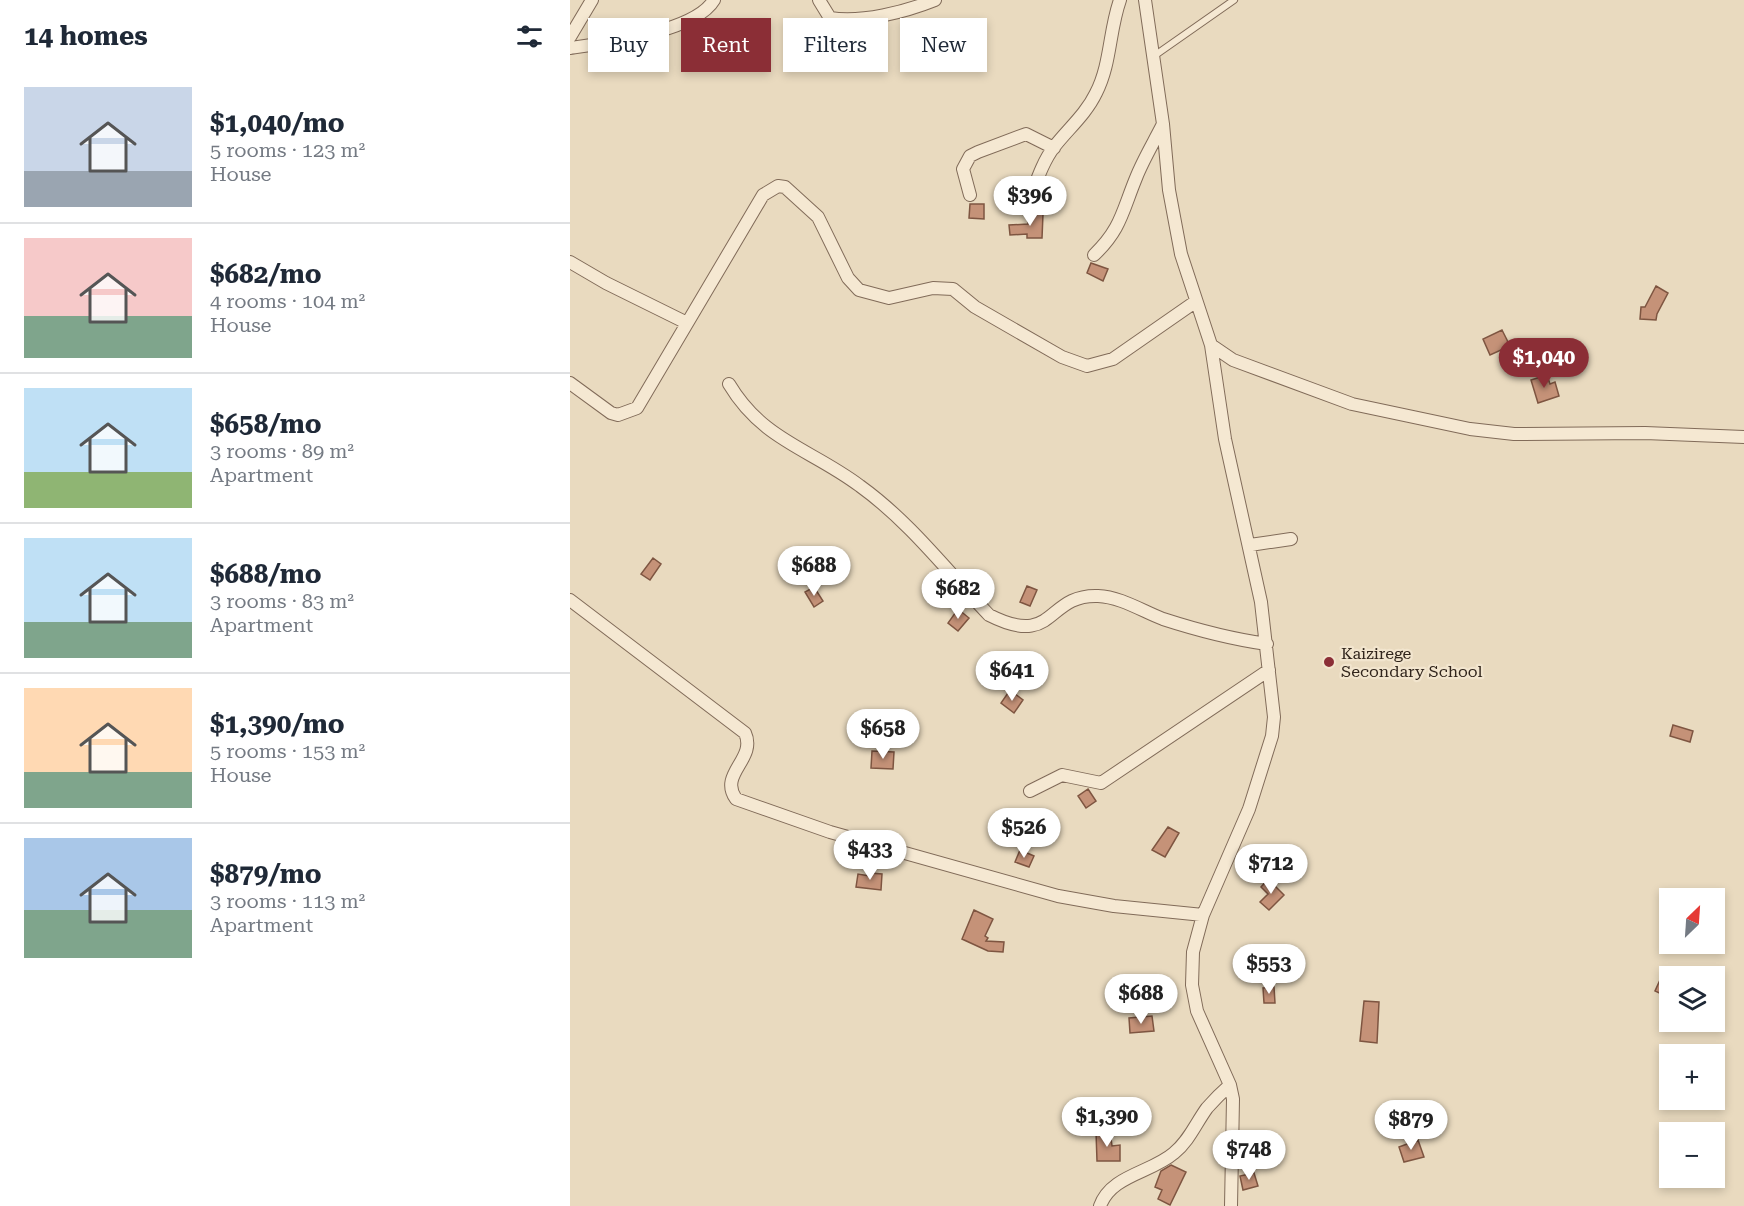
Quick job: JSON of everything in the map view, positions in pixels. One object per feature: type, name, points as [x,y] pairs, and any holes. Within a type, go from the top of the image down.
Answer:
[{"type":"street","points":[[570,37],[592,0]]},
{"type":"street","points":[[570,48],[617,40],[692,19],[708,10],[714,0]]},
{"type":"street","points":[[819,0],[830,18],[840,20],[878,15],[935,0]]},
{"type":"street","points":[[1027,206],[1047,158],[1086,112],[1096,94],[1105,74],[1114,18],[1120,0]]},
{"type":"street","points":[[1145,0],[1163,124],[1169,190],[1181,254],[1211,345],[1225,439],[1250,544],[1267,644],[1274,717],[1266,757],[1249,809],[1203,915],[1193,952],[1192,985],[1197,1011],[1230,1085],[1233,1138],[1231,1206]]},
{"type":"street","points":[[1094,255],[1110,240],[1118,227],[1136,177],[1163,124]]},
{"type":"street","points":[[970,195],[963,169],[970,156],[1026,134],[1054,148]]},
{"type":"street","points":[[570,383],[618,415],[637,408],[763,195],[778,186],[785,187],[818,217],[848,278],[859,290],[889,298],[933,288],[953,289],[975,307],[1062,357],[1087,366],[1113,359],[1195,302]]},
{"type":"street","points":[[570,262],[606,283],[687,323]]},
{"type":"street","points":[[1211,345],[1233,360],[1352,404],[1470,429],[1514,434],[1645,433],[1744,437]]},
{"type":"street","points":[[729,384],[742,406],[774,434],[860,485],[897,515],[989,615],[1017,627],[1032,627],[1083,596],[1101,596],[1115,599],[1186,627],[1267,644]]},
{"type":"street","points":[[1250,544],[1291,539]]},
{"type":"street","points":[[570,600],[745,733],[748,741],[746,751],[730,783],[730,790],[736,799],[830,832],[1058,896],[1114,906],[1203,915]]},
{"type":"street","points":[[1030,791],[1062,775],[1101,783],[1269,670]]},
{"type":"street","points":[[1100,1206],[1106,1192],[1173,1154],[1184,1143],[1208,1107],[1230,1085]]},
{"type":"lane","points":[[1154,56],[1234,0]]},
{"type":"building","points":[[970,204],[984,204],[984,219],[969,218]]},
{"type":"building","points":[[1028,214],[1043,214],[1042,238],[1027,238],[1027,234],[1010,235],[1009,225],[1028,224]]},
{"type":"building","points":[[1091,263],[1108,269],[1103,281],[1087,273]]},
{"type":"building","points":[[1656,286],[1668,293],[1656,320],[1640,319],[1641,307],[1645,307]]},
{"type":"building","points":[[1502,330],[1510,346],[1490,355],[1483,339]]},
{"type":"building","points":[[1547,375],[1550,384],[1555,382],[1559,396],[1538,403],[1531,380]]},
{"type":"building","points":[[653,558],[661,564],[650,580],[641,574]]},
{"type":"building","points":[[979,571],[990,580],[982,589],[971,579]]},
{"type":"building","points":[[1027,586],[1037,590],[1030,606],[1020,602]]},
{"type":"building","points":[[814,587],[823,601],[814,607],[805,592]]},
{"type":"building","points":[[958,609],[969,618],[958,631],[948,623]]},
{"type":"building","points":[[1010,690],[1023,700],[1014,713],[1001,703]]},
{"type":"building","points":[[1673,725],[1693,731],[1690,742],[1670,736]]},
{"type":"building","points":[[872,751],[894,752],[893,769],[871,768]]},
{"type":"building","points":[[1088,789],[1096,801],[1086,808],[1078,796]]},
{"type":"building","points":[[1168,827],[1179,833],[1165,857],[1152,850]]},
{"type":"building","points":[[1020,850],[1034,856],[1029,867],[1015,862]]},
{"type":"building","points":[[870,873],[882,874],[881,890],[856,887],[858,874],[870,876]]},
{"type":"building","points":[[1268,879],[1284,895],[1269,910],[1260,902],[1268,894],[1261,887]]},
{"type":"building","points":[[974,910],[993,919],[985,936],[988,938],[986,941],[1004,942],[1003,952],[988,951],[962,939]]},
{"type":"building","points":[[1274,987],[1275,1003],[1264,1003],[1263,988]]},
{"type":"building","points":[[1364,1001],[1379,1002],[1377,1043],[1360,1041]]},
{"type":"building","points":[[1152,1016],[1154,1031],[1130,1033],[1129,1018]]},
{"type":"building","points":[[1110,1130],[1112,1146],[1120,1145],[1120,1161],[1097,1161],[1096,1132]]},
{"type":"building","points":[[1418,1140],[1424,1157],[1404,1162],[1399,1147]]},
{"type":"building","points":[[1171,1165],[1186,1172],[1170,1205],[1158,1199],[1162,1190],[1155,1187],[1161,1171]]},
{"type":"building","points":[[1254,1173],[1258,1186],[1243,1190],[1240,1176]]},
{"type":"place","name":"Kaizirege Secondary School","points":[[1329,662]]}]
